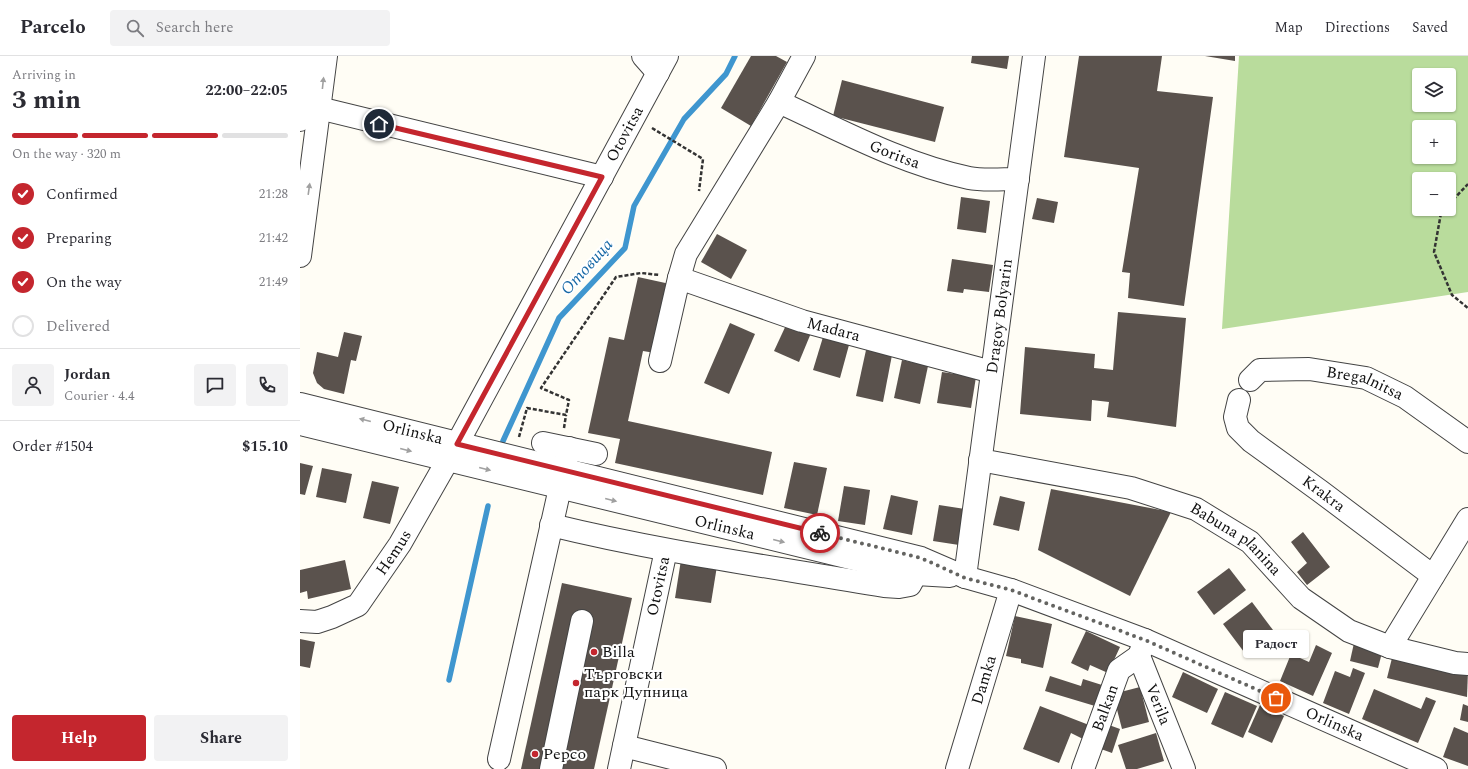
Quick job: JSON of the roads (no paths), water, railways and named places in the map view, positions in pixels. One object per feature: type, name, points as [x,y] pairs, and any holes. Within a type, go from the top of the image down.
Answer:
[{"type":"street","points":[[300,256],[309,56]]},
{"type":"street","points":[[307,111],[326,56]]},
{"type":"street","points":[[643,56],[663,64]]},
{"type":"street","points":[[660,361],[686,254],[779,102],[804,56]]},
{"type":"street","name":"Dragoy Bolyarin","points":[[965,578],[1034,56]]},
{"type":"street","name":"Otovitsa","points":[[452,452],[663,64]]},
{"type":"street","name":"Goritsa","points":[[779,102],[876,148],[930,168],[970,179],[1018,179]]},
{"type":"street","points":[[307,111],[602,177]]},
{"type":"street","name":"Madara","points":[[679,278],[802,321],[992,372]]},
{"type":"street","name":"Bregalnitsa","points":[[1250,380],[1260,370],[1309,369],[1366,378],[1405,397],[1468,442]]},
{"type":"street","name":"Krakra","points":[[1239,400],[1235,417],[1238,428],[1251,441],[1433,576]]},
{"type":"street","name":"Orlinska","points":[[300,404],[452,452],[513,457],[562,479]]},
{"type":"street","name":"Orlinska","points":[[300,424],[452,452],[919,566],[1011,590],[1142,648],[1436,769]]},
{"type":"street","points":[[543,443],[596,454]]},
{"type":"street","points":[[499,759],[568,448]]},
{"type":"street","name":"Hemus","points":[[300,621],[317,622],[358,605],[400,544],[452,452]]},
{"type":"street","name":"Babuna planina","points":[[980,460],[1131,488],[1196,509],[1250,542],[1301,598],[1349,631],[1390,647],[1455,663],[1468,664]]},
{"type":"street","points":[[1390,647],[1468,519]]},
{"type":"street","name":"Otovitsa","points":[[551,525],[586,534],[666,550],[619,769]]},
{"type":"street","points":[[666,550],[884,586],[899,587],[910,585],[919,566]]},
{"type":"street","name":"Damka","points":[[957,769],[1011,590]]},
{"type":"street","points":[[550,769],[582,621]]},
{"type":"street","name":"Balkan","points":[[1083,769],[1119,670],[1142,648]]},
{"type":"street","name":"Verila","points":[[1142,648],[1184,769]]},
{"type":"street","points":[[624,746],[715,769]]},
{"type":"waterway","name":"Отовица","points":[[503,441],[559,318],[625,248],[634,206],[684,119],[726,74],[735,56]]},
{"type":"waterway","points":[[449,680],[488,506]]},
{"type":"place","name":"Billa","points":[[594,652]]},
{"type":"place","name":"Търговски парк Дупница","points":[[576,683]]},
{"type":"place","name":"Радост","points":[[1276,698]]},
{"type":"place","name":"Pepco","points":[[535,754]]}]
